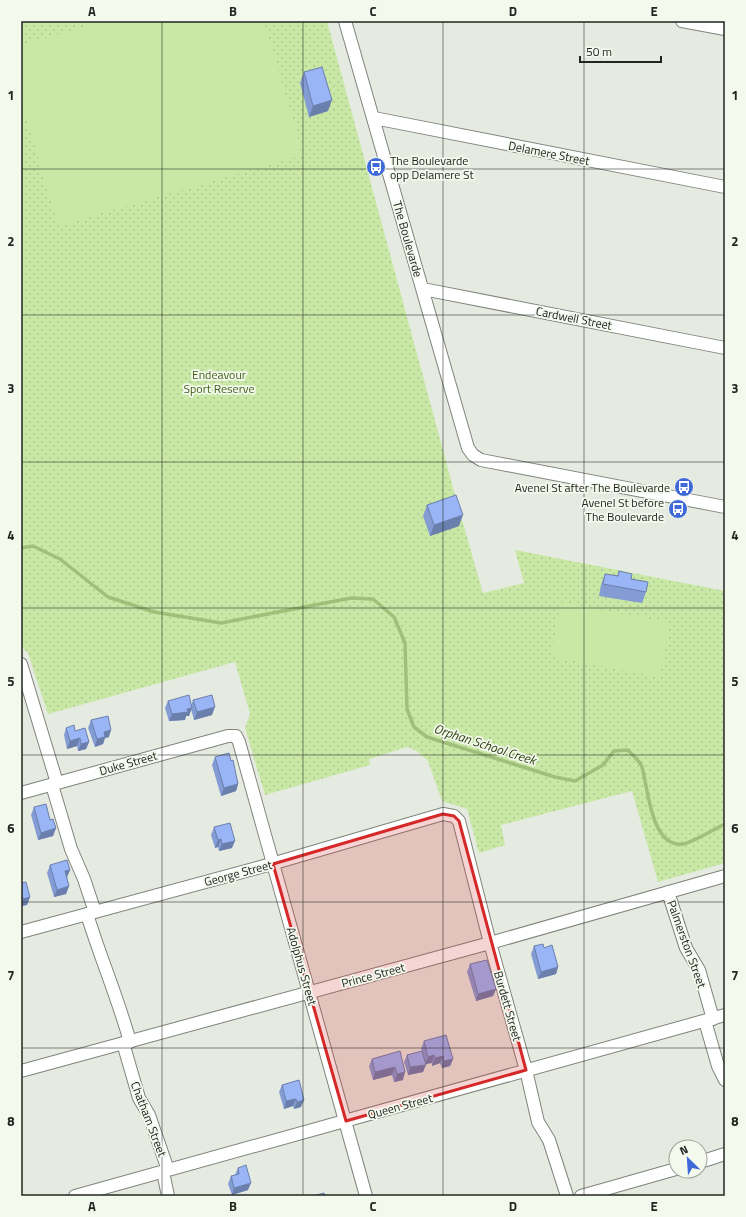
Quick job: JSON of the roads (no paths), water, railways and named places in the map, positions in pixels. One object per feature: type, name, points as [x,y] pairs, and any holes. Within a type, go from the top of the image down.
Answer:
[{"type":"street","name":"The Boulevarde","points":[[345,21],[468,448],[473,455],[484,460],[725,507]]},
{"type":"street","points":[[682,21],[725,29]]},
{"type":"street","name":"Delamere Street","points":[[374,118],[725,187]]},
{"type":"street","name":"Cardwell Street","points":[[422,289],[725,348]]},
{"type":"street","name":"Chatham Street","points":[[21,664],[71,849],[84,879],[97,949],[121,1010],[139,1098],[149,1115],[165,1171],[168,1196]]},
{"type":"street","name":"Duke Street","points":[[21,793],[228,736],[236,736]]},
{"type":"street","name":"Adolphus Street","points":[[236,736],[239,742],[366,1196]]},
{"type":"street","name":"George Street","points":[[21,932],[272,864],[443,814],[454,816]]},
{"type":"street","name":"Burdett Street","points":[[454,816],[459,821],[490,943],[526,1070],[538,1122],[549,1140],[567,1196]]},
{"type":"street","name":"Prince Street","points":[[21,1071],[490,943],[725,876]]},
{"type":"street","name":"Palmerston Street","points":[[668,892],[686,948],[699,970],[718,1066],[725,1080]]},
{"type":"street","name":"Queen Street","points":[[75,1196],[725,1016]]},
{"type":"street","points":[[708,1159],[725,1154]]},
{"type":"street","points":[[581,1196],[668,1171]]},
{"type":"waterway","name":"Orphan School Creek","points":[[21,548],[33,546],[60,559],[108,597],[154,612],[221,623],[351,598],[373,599],[394,617],[405,643],[407,709],[414,727],[427,737],[555,777],[575,781],[603,765],[614,751],[628,750],[638,760],[642,767],[653,815],[664,837],[672,843],[683,844],[725,824]]},
{"type":"place","name":"The Boulevarde opp Delamere St","points":[[376,167]]},
{"type":"place","name":"Avenel St after The Boulevarde","points":[[684,487]]},
{"type":"place","name":"Avenel St before The Boulevarde","points":[[678,509]]},
{"type":"park label","name":"Endeavour Sport Reserve","points":[[219,381]]}]
